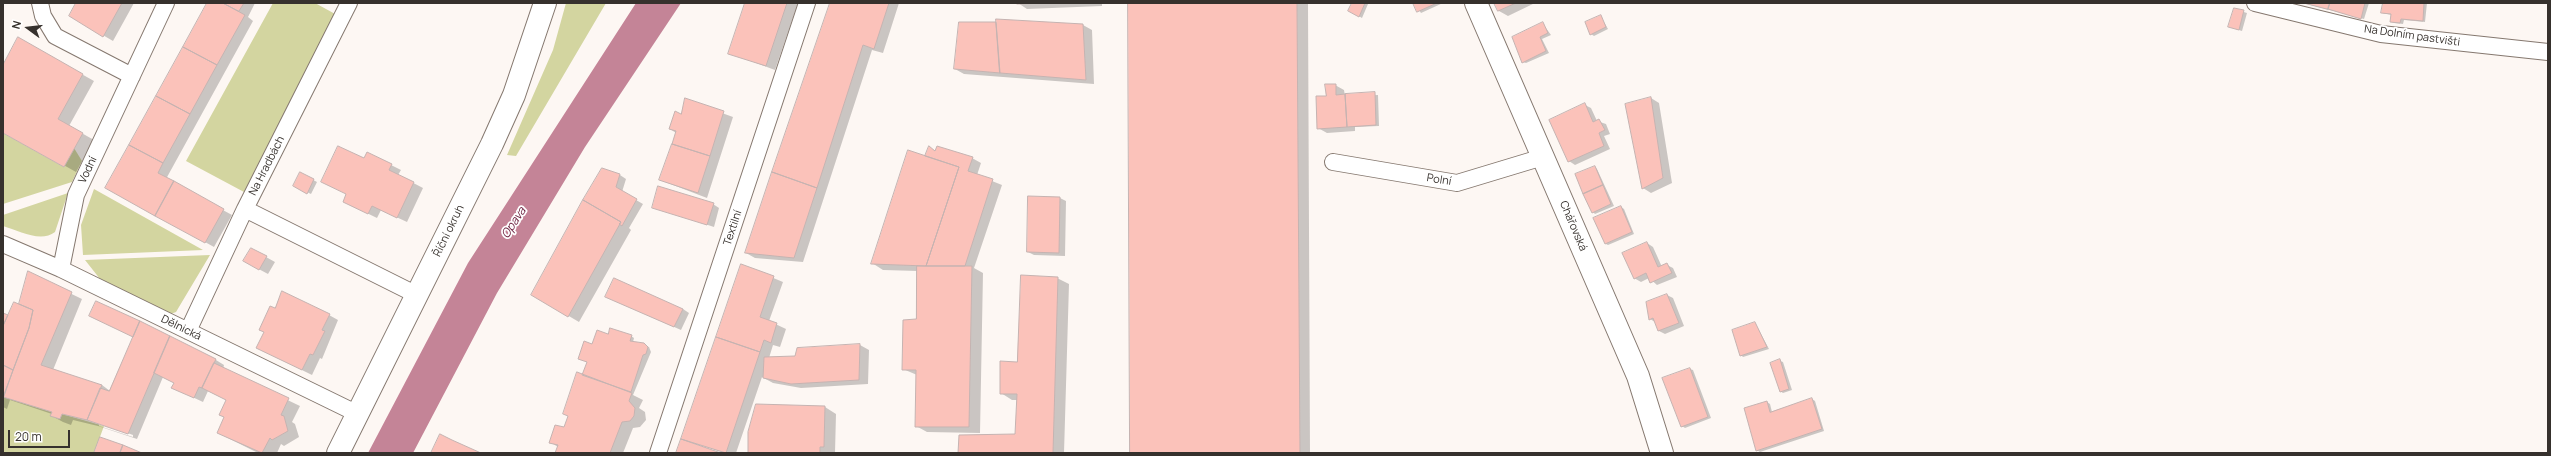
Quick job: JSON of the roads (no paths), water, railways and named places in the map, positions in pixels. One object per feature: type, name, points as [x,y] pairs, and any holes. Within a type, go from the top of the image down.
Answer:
[{"type":"main road","name":"Říční okruh","points":[[338,453],[514,95],[545,3]]},
{"type":"main road","name":"Chářovská","points":[[1476,3],[1638,376],[1662,453]]},
{"type":"street","points":[[40,3],[42,16],[55,36],[132,76]]},
{"type":"street","name":"Vodní","points":[[61,269],[76,195],[166,3]]},
{"type":"street","name":"Na Hradbách","points":[[193,334],[246,209],[349,3]]},
{"type":"street","name":"Textilní","points":[[658,453],[807,3]]},
{"type":"street","name":"Na Dolním pastvišti","points":[[2255,3],[2380,34],[2548,52]]},
{"type":"street","name":"Polní","points":[[1333,162],[1457,182],[1543,157]]},
{"type":"street","points":[[246,209],[417,295]]},
{"type":"street","name":"Dělnická","points":[[3,244],[61,269],[358,414]]},
{"type":"water","name":"Opava","points":[[636,3],[681,3],[585,147],[497,293],[413,453],[368,453],[468,263]]}]
